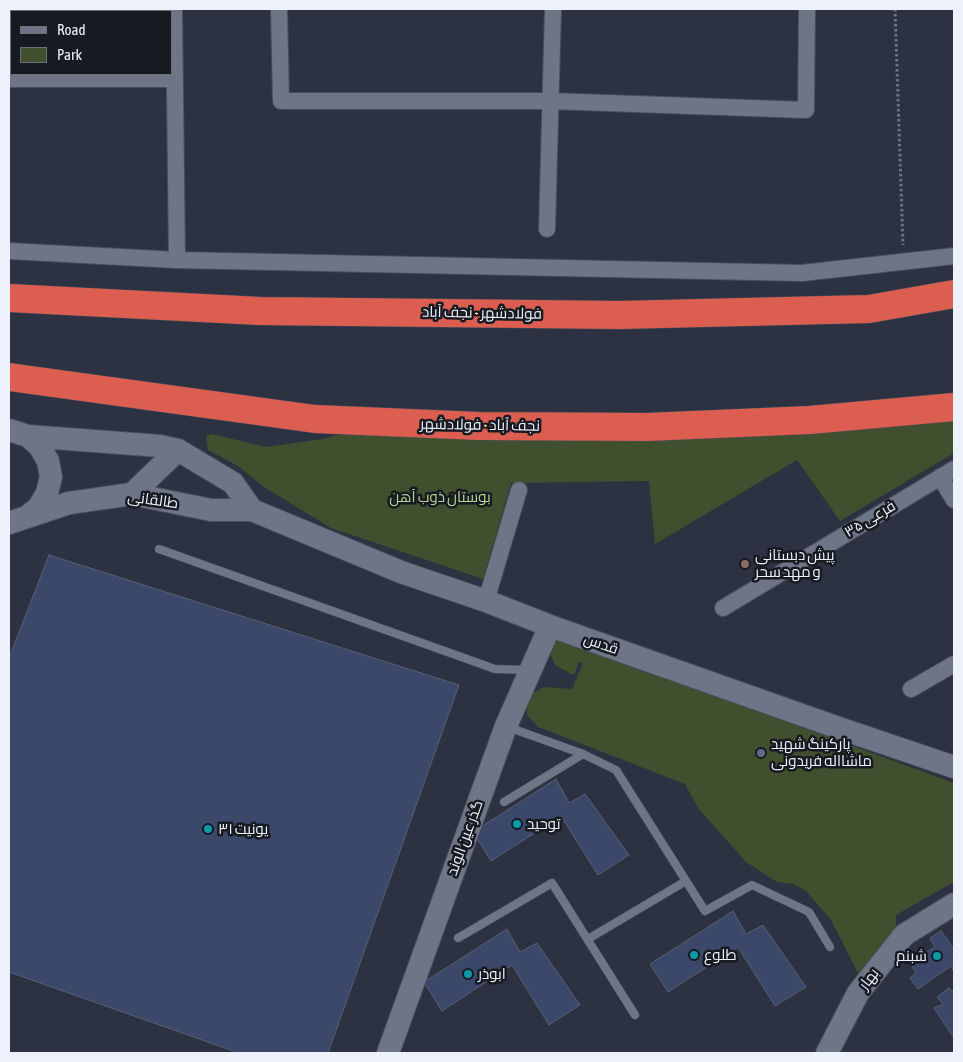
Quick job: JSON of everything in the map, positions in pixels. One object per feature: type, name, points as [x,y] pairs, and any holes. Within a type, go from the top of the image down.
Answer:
[{"type":"highway","name":"فولادشهر - نجف آباد","points":[[9,298],[260,311],[619,315],[869,309],[954,294]]},
{"type":"highway","name":"نجف آباد - فولادشهر","points":[[9,377],[315,419],[478,426],[656,427],[810,420],[954,407]]},
{"type":"main road","points":[[18,433],[160,446],[178,450],[233,483],[252,510]]},
{"type":"main road","points":[[14,523],[39,507],[47,493],[50,477],[48,461],[40,447],[18,433]]},
{"type":"main road","points":[[132,494],[178,450]]},
{"type":"main road","name":"طالقانی","points":[[14,523],[69,503],[132,494],[211,510],[252,510]]},
{"type":"main road","name":"قدس","points":[[252,510],[401,572],[954,767]]},
{"type":"main road","name":"گذر عین الوند","points":[[388,1053],[506,726],[550,626]]},
{"type":"main road","name":"بهار","points":[[827,1053],[858,993],[904,935],[954,904]]},
{"type":"street","points":[[174,9],[177,260]]},
{"type":"street","points":[[279,9],[281,101],[550,101],[806,110],[807,9]]},
{"type":"street","points":[[547,229],[553,9]]},
{"type":"street","points":[[9,79],[175,79]]},
{"type":"street","points":[[9,251],[177,260],[802,273],[954,256]]},
{"type":"street","name":"فرعی ۳۵","points":[[723,608],[954,469]]},
{"type":"street","points":[[940,477],[954,500]]},
{"type":"street","points":[[486,601],[519,490]]},
{"type":"street","points":[[911,690],[954,664]]},
{"type":"lane","points":[[158,549],[496,669],[531,670]]},
{"type":"lane","points":[[506,726],[583,754],[616,770],[705,911],[752,885],[809,912],[830,948]]},
{"type":"lane","points":[[504,802],[583,754]]},
{"type":"lane","points":[[588,939],[686,881]]},
{"type":"lane","points":[[458,938],[552,883],[635,1015]]},
{"type":"path","points":[[895,9],[904,263]]},
{"type":"green space","name":"بوستان ذوب آهن","points":[[954,414],[954,453],[840,521],[797,460],[655,544],[649,481],[511,483],[483,579],[331,528],[264,487],[238,466],[208,450],[206,436],[212,434],[266,447],[323,439],[337,435],[457,433]]},
{"type":"green space","points":[[560,639],[954,783],[954,882],[896,915],[896,928],[860,977],[831,920],[806,891],[793,884],[777,882],[746,862],[698,808],[685,784],[538,727],[527,715],[526,704],[531,694],[544,687],[572,689],[583,663],[579,662],[574,675],[556,666],[551,656],[551,646]]},
{"type":"building","name":"یونیت ۳۱","points":[[49,555],[459,685],[328,1053],[239,1053],[9,972],[9,658]]},
{"type":"building","name":"توحید","points":[[556,779],[569,803],[585,794],[629,855],[598,875],[561,816],[491,861],[473,832]]},
{"type":"building","name":"طلوع","points":[[733,911],[746,934],[763,925],[806,987],[775,1006],[738,947],[668,992],[650,964]]},
{"type":"building","name":"ابوذر","points":[[507,929],[520,952],[537,943],[580,1005],[549,1025],[512,965],[442,1011],[424,982]]},
{"type":"building","name":"شبنم","points":[[941,931],[954,949],[954,971],[951,966],[918,989],[910,978],[916,973],[910,962],[935,947],[930,938]]},
{"type":"building","points":[[949,988],[954,993],[954,1038],[934,1008],[943,1004],[937,997]]},
{"type":"place","name":"پیش دبستانی و مهد سحر","points":[[745,564]]},
{"type":"place","name":"پارکینگ شهید ماشااله فریدونی","points":[[761,753]]},
{"type":"place","name":"توحید","points":[[517,824]]},
{"type":"place","name":"یونیت ۳۱","points":[[208,829]]},
{"type":"place","name":"طلوع","points":[[694,955]]},
{"type":"place","name":"شبنم","points":[[937,956]]},
{"type":"place","name":"ابوذر","points":[[468,974]]}]
